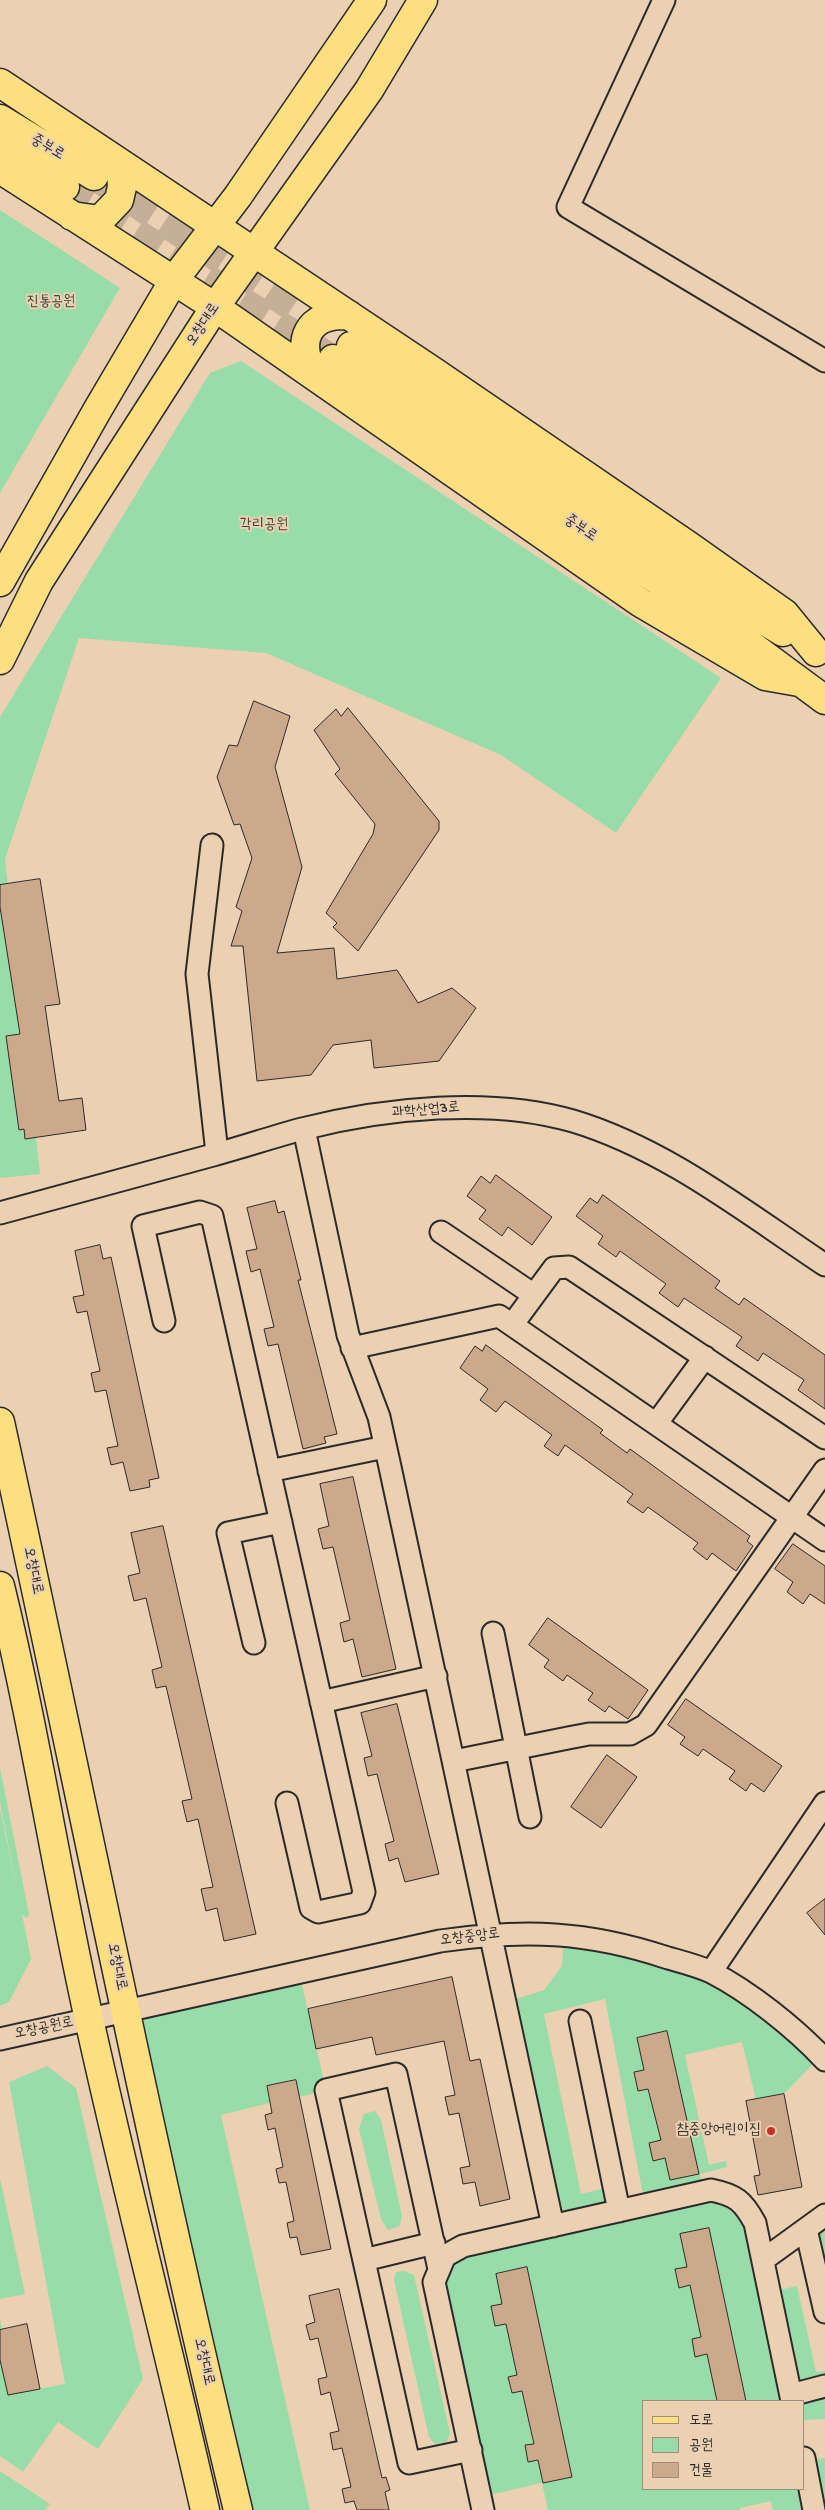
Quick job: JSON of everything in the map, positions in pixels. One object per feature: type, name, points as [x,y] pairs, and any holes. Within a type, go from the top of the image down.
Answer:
[{"type":"main road","points":[[0,582],[174,280],[214,225],[238,196],[372,0]]},
{"type":"main road","name":"오창대로","points":[[0,660],[39,581],[215,307],[369,90],[423,0]]},
{"type":"main road","points":[[0,83],[349,315],[786,614],[821,655]]},
{"type":"main road","name":"중부로","points":[[0,119],[94,176]]},
{"type":"main road","name":"중부로","points":[[0,142],[65,187]]},
{"type":"main road","points":[[70,216],[100,220],[119,200],[122,187],[121,172],[100,150]]},
{"type":"main road","points":[[0,169],[70,216],[215,307],[333,360],[641,602],[765,676],[799,682],[825,700]]},
{"type":"main road","points":[[333,360],[307,362],[305,336],[310,328],[321,319],[333,314],[349,315]]},
{"type":"main road","name":"중부로","points":[[333,360],[821,655]]},
{"type":"main road","name":"오창대로","points":[[0,1422],[202,2360],[238,2510]]},
{"type":"main road","name":"오창대로","points":[[0,1586],[21,1670],[89,2020],[206,2510]]},
{"type":"street","points":[[664,0],[568,206],[825,361]]},
{"type":"street","points":[[212,845],[197,974],[217,1154]]},
{"type":"street","name":"과학산업3로","points":[[0,1213],[217,1154],[304,1128],[367,1116],[450,1108],[527,1111],[573,1122],[648,1151],[695,1179],[825,1264]]},
{"type":"street","points":[[304,1128],[348,1335],[379,1418],[386,1446],[553,2226]]},
{"type":"street","points":[[164,1321],[143,1226],[200,1212],[212,1216],[364,1892],[360,1903],[318,1912],[311,1908],[287,1803]]},
{"type":"street","points":[[441,1232],[534,1296]]},
{"type":"street","points":[[512,1325],[554,1268],[569,1267],[825,1438]]},
{"type":"street","points":[[352,1348],[499,1316],[825,1540]]},
{"type":"street","points":[[656,1424],[704,1357]]},
{"type":"street","points":[[269,1471],[386,1446]]},
{"type":"street","points":[[454,1761],[589,1734],[630,1734],[646,1724],[825,1470]]},
{"type":"street","points":[[254,1644],[228,1533],[281,1522]]},
{"type":"street","points":[[493,1633],[530,1817]]},
{"type":"street","points":[[322,1702],[436,1676]]},
{"type":"street","points":[[711,1972],[825,1803]]},
{"type":"street","name":"오창중앙로","points":[[89,2020],[391,1952],[491,1934],[564,1935],[618,1943],[711,1972],[782,2022],[825,2060]]},
{"type":"street","name":"오창공원로","points":[[0,2038],[89,2020]]},
{"type":"street","points":[[580,2021],[618,2211]]},
{"type":"street","points":[[439,2269],[396,2074],[326,2090],[409,2463],[471,2450]]},
{"type":"street","points":[[484,2510],[434,2282],[445,2256],[463,2246],[711,2190],[730,2194],[745,2206],[755,2223],[792,2398],[825,2386]]},
{"type":"street","points":[[763,2260],[825,2215]]},
{"type":"street","points":[[806,2229],[825,2312]]},
{"type":"street","points":[[364,2260],[434,2243]]},
{"type":"street","points":[[805,2463],[814,2510]]},
{"type":"green space","name":"진통공원","points":[[0,210],[120,288],[0,493]]},
{"type":"green space","name":"각리공원","points":[[241,361],[721,678],[616,833],[501,755],[266,653],[79,638],[5,859],[40,1174],[0,1178],[0,717],[210,373]]},
{"type":"green space","points":[[0,1768],[29,1914],[27,1918],[22,1914],[31,1959],[9,2002],[0,2006],[0,1808],[19,1900],[0,1802]]},
{"type":"green space","points":[[564,1935],[711,1972],[821,2056],[784,2094],[756,2100],[742,2042],[685,2055],[709,2165],[726,2161],[727,2167],[700,2174],[703,2192],[745,2206],[770,2292],[797,2286],[816,2372],[825,2371],[825,2419],[805,2420],[805,2400],[746,2400],[709,2229],[680,2234],[687,2267],[680,2288],[690,2285],[701,2337],[692,2339],[695,2356],[707,2354],[717,2400],[642,2400],[642,2490],[805,2490],[805,2460],[825,2458],[825,2510],[773,2510],[771,2501],[740,2508],[740,2510],[548,2510],[542,2483],[480,2497],[434,2282],[445,2256],[553,2226],[506,2002],[544,1990],[562,1966]],"holes":[[[605,1999],[645,2205],[619,2211],[614,2186],[581,2194],[544,2014]],[[527,2267],[572,2477],[543,2483],[538,2460],[528,2462],[525,2446],[534,2444],[521,2391],[511,2393],[508,2377],[517,2375],[506,2324],[495,2326],[491,2306],[502,2304],[496,2274]]]},
{"type":"green space","points":[[299,1972],[326,2090],[300,2097],[296,2080],[267,2086],[270,2103],[221,2115],[310,2510],[239,2510],[126,2012]]},
{"type":"green space","points":[[47,2066],[76,2088],[143,2379],[98,2449],[58,2422],[23,2472],[0,2456],[0,2320],[17,2393],[65,2384],[9,2082]]},
{"type":"green space","points":[[375,2111],[381,2120],[402,2216],[400,2226],[388,2230],[381,2219],[359,2129],[364,2114]]},
{"type":"green space","points":[[0,2178],[25,2294],[0,2299]]},
{"type":"green space","points":[[825,2215],[825,2278],[806,2229]]},
{"type":"green space","points":[[405,2271],[414,2275],[450,2433],[447,2442],[435,2444],[429,2437],[394,2280],[396,2272]]},
{"type":"green space","points":[[0,2471],[50,2504],[45,2510],[0,2510]]},
{"type":"building","points":[[254,701],[290,716],[275,767],[302,867],[277,953],[334,948],[337,979],[397,970],[418,1003],[452,988],[476,1008],[439,1061],[374,1068],[371,1040],[333,1045],[311,1075],[257,1081],[243,946],[231,946],[242,911],[236,907],[252,858],[240,824],[234,825],[217,777],[229,745],[237,746]]},
{"type":"building","points":[[348,708],[439,821],[439,830],[358,951],[333,927],[337,923],[326,913],[373,834],[375,824],[335,774],[340,769],[314,730],[336,709],[341,716]]},
{"type":"building","points":[[40,879],[60,1004],[45,1006],[59,1101],[82,1098],[86,1130],[25,1139],[24,1129],[19,1130],[6,1036],[20,1034],[0,907],[0,885]]},
{"type":"building","points":[[496,1175],[552,1217],[532,1245],[508,1227],[502,1236],[479,1219],[486,1210],[467,1196],[481,1176],[490,1183]]},
{"type":"building","points":[[603,1195],[720,1281],[715,1288],[739,1305],[744,1298],[825,1355],[825,1409],[798,1390],[804,1380],[763,1353],[758,1361],[736,1346],[742,1337],[684,1298],[678,1307],[659,1293],[666,1284],[620,1251],[616,1257],[598,1244],[603,1236],[576,1216],[590,1198],[597,1203]]},
{"type":"building","points":[[275,1201],[278,1213],[284,1211],[301,1280],[298,1280],[337,1434],[324,1437],[326,1443],[303,1449],[278,1344],[268,1346],[264,1329],[274,1327],[260,1269],[251,1272],[246,1251],[257,1249],[247,1208]]},
{"type":"building","points":[[100,1245],[103,1259],[111,1257],[159,1478],[149,1480],[150,1487],[130,1491],[123,1462],[111,1465],[107,1448],[118,1446],[106,1390],[95,1392],[91,1373],[100,1371],[87,1311],[77,1313],[73,1297],[84,1295],[75,1251]]},
{"type":"building","points":[[486,1345],[603,1430],[600,1433],[627,1453],[630,1449],[750,1536],[747,1541],[753,1546],[736,1571],[712,1553],[707,1560],[693,1549],[698,1543],[648,1507],[643,1513],[627,1502],[633,1494],[565,1445],[558,1456],[544,1446],[552,1435],[505,1401],[496,1412],[480,1400],[488,1389],[460,1368],[475,1346],[482,1351]]},
{"type":"building","points":[[353,1477],[396,1669],[362,1677],[353,1639],[344,1642],[340,1623],[350,1620],[333,1547],[323,1549],[318,1529],[329,1526],[320,1484]]},
{"type":"building","points":[[163,1526],[256,1934],[224,1941],[217,1908],[206,1911],[201,1889],[213,1887],[198,1819],[187,1822],[182,1801],[192,1799],[166,1686],[156,1688],[152,1670],[162,1667],[146,1598],[134,1601],[128,1576],[140,1573],[131,1533]]},
{"type":"building","points":[[793,1544],[825,1566],[825,1604],[810,1594],[803,1604],[787,1592],[793,1582],[775,1569]]},
{"type":"building","points":[[548,1618],[648,1690],[628,1719],[609,1706],[605,1712],[588,1700],[593,1693],[567,1675],[563,1681],[544,1667],[549,1660],[529,1645]]},
{"type":"building","points":[[686,1699],[782,1766],[764,1792],[751,1783],[746,1791],[729,1779],[735,1771],[703,1749],[698,1756],[680,1744],[685,1737],[668,1725]]},
{"type":"building","points":[[397,1704],[439,1874],[405,1882],[398,1858],[389,1861],[385,1844],[394,1841],[377,1774],[368,1776],[364,1758],[372,1756],[361,1713]]},
{"type":"building","points":[[607,1755],[637,1777],[601,1828],[571,1807]]},
{"type":"building","points":[[825,1899],[825,1935],[807,1913]]},
{"type":"building","points":[[452,1977],[470,2061],[480,2059],[510,2199],[480,2206],[475,2182],[463,2184],[460,2168],[470,2166],[459,2113],[449,2115],[445,2097],[455,2095],[444,2041],[376,2055],[372,2037],[316,2049],[308,2009]]},
{"type":"building","points":[[667,2031],[699,2174],[670,2180],[665,2158],[653,2161],[649,2143],[661,2140],[648,2089],[638,2091],[634,2072],[644,2070],[637,2038]]},
{"type":"building","points":[[296,2080],[331,2249],[301,2255],[297,2237],[290,2238],[287,2223],[294,2221],[286,2182],[279,2183],[276,2169],[283,2167],[275,2128],[268,2130],[265,2115],[272,2113],[267,2086]]},
{"type":"building","name":"참중앙어린이집","points":[[784,2094],[802,2187],[758,2195],[754,2176],[760,2175],[746,2101]]},
{"type":"building","points":[[709,2228],[746,2400],[717,2400],[707,2354],[695,2357],[692,2339],[701,2337],[690,2285],[679,2288],[675,2269],[687,2267],[680,2234]]},
{"type":"building","points":[[527,2267],[572,2477],[543,2483],[538,2460],[528,2462],[525,2445],[534,2444],[522,2391],[512,2393],[508,2377],[517,2375],[506,2324],[495,2326],[491,2306],[502,2304],[496,2274]]},
{"type":"building","points":[[339,2289],[382,2478],[386,2477],[390,2490],[385,2492],[389,2510],[357,2510],[354,2501],[345,2503],[342,2489],[351,2487],[342,2448],[333,2450],[330,2433],[339,2431],[330,2392],[321,2395],[318,2379],[327,2377],[318,2338],[310,2340],[306,2325],[315,2322],[309,2296]]},
{"type":"building","points":[[27,2324],[40,2389],[8,2395],[0,2360],[0,2330]]},
{"type":"tunnel","points":[[94,176],[351,346]]},
{"type":"tunnel","points":[[65,187],[325,354]]},
{"type":"place","name":"참중앙어린이집","points":[[771,2131]]}]
